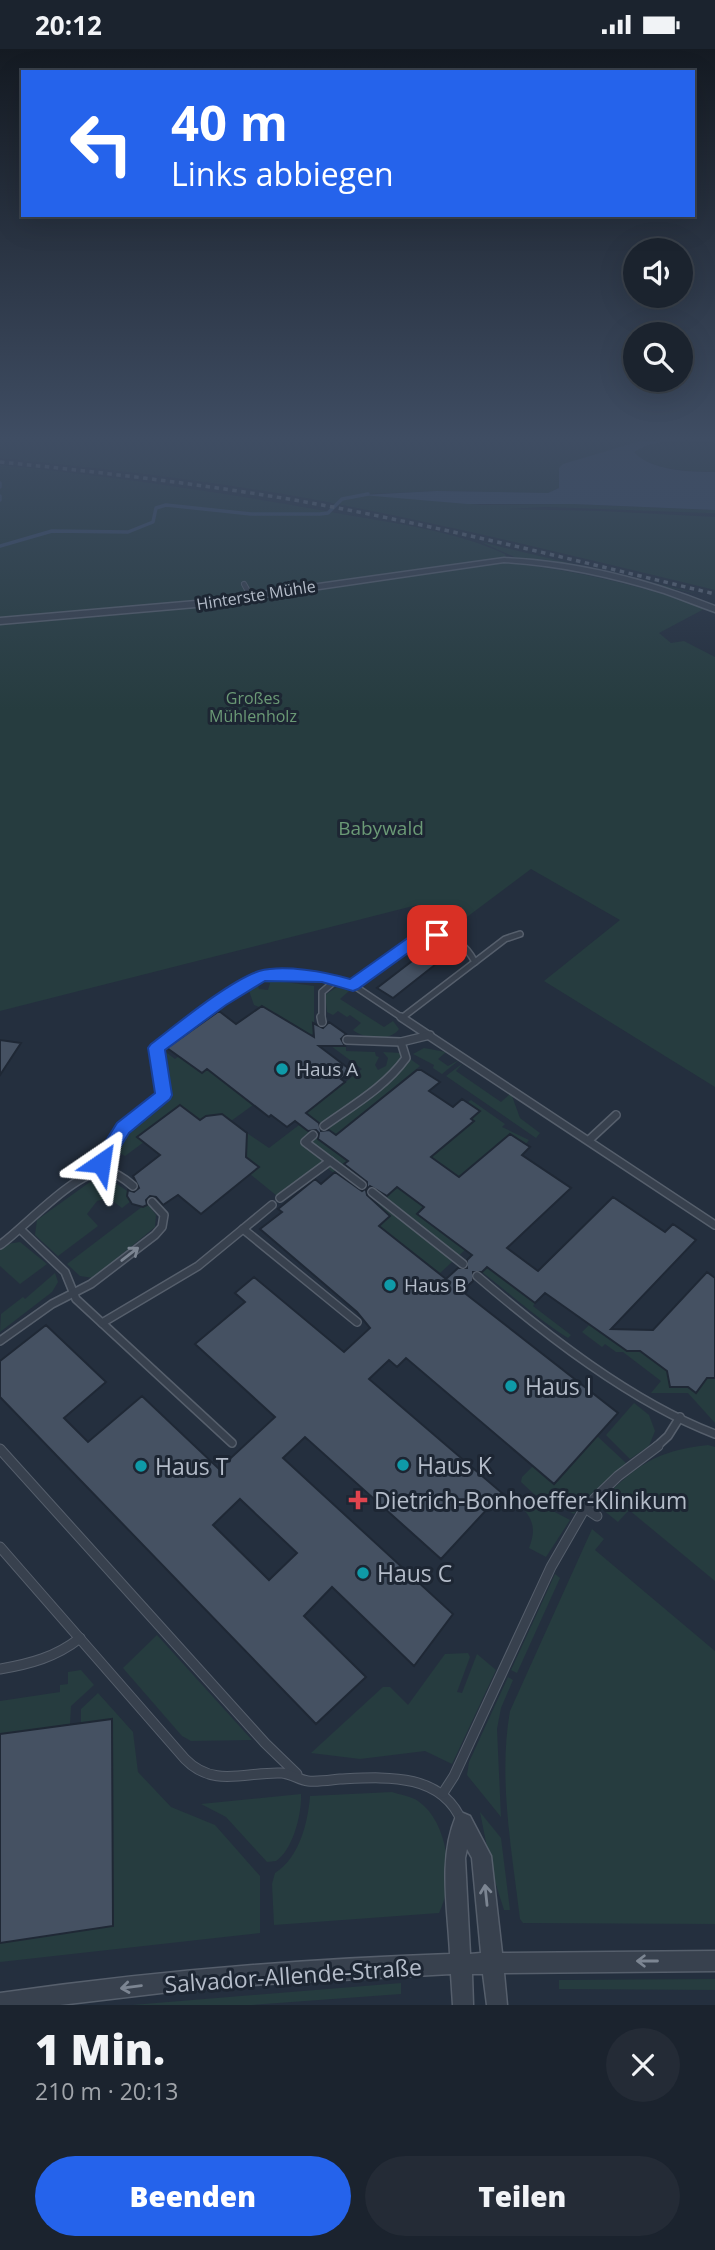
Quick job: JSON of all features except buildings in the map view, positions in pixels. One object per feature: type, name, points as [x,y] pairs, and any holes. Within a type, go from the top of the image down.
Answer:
[{"type":"street","name":"Hinterste Mühle","points":[[0,621],[160,608],[484,561],[510,560],[568,568],[632,583],[715,609]]},
{"type":"street","points":[[463,1823],[481,1856],[496,2005]]},
{"type":"street","points":[[463,1823],[455,1858],[463,2005]]},
{"type":"street","name":"Salvador-Allende-Straße","points":[[0,2003],[179,1981],[461,1964],[715,1961]]},
{"type":"lane","points":[[244,584],[250,595]]},
{"type":"lane","points":[[402,1017],[505,939],[520,934]]},
{"type":"lane","points":[[353,985],[417,939],[426,936],[448,937],[465,948],[475,963]]},
{"type":"lane","points":[[0,1245],[21,1230],[31,1216],[98,1171],[123,1128],[164,1095],[156,1054],[160,1044],[262,976],[338,979],[353,985],[715,1225]]},
{"type":"lane","points":[[322,1022],[320,994],[327,983],[338,979]]},
{"type":"lane","points":[[347,1040],[401,1042],[430,1035]]},
{"type":"lane","points":[[324,1126],[386,1082],[398,1070],[406,1058],[401,1042]]},
{"type":"lane","points":[[589,1140],[616,1115]]},
{"type":"lane","points":[[313,1135],[305,1142],[362,1185]]},
{"type":"lane","points":[[280,1198],[330,1161]]},
{"type":"lane","points":[[98,1171],[114,1172],[133,1186]]},
{"type":"lane","points":[[372,1192],[463,1264]]},
{"type":"lane","points":[[0,1341],[36,1314],[91,1284],[162,1227],[164,1215],[152,1202]]},
{"type":"lane","points":[[102,1323],[198,1266],[272,1205]]},
{"type":"lane","points":[[243,1229],[357,1322]]},
{"type":"lane","points":[[21,1230],[65,1272],[76,1299],[232,1443]]},
{"type":"lane","points":[[478,1276],[503,1299],[608,1376],[715,1434]]},
{"type":"lane","points":[[443,1793],[454,1776],[551,1567],[585,1508],[631,1464],[656,1450],[670,1435],[680,1417]]},
{"type":"lane","points":[[0,1449],[265,1743],[297,1774],[306,1781],[395,1780],[421,1784],[443,1793],[451,1800],[463,1823]]},
{"type":"lane","points":[[585,1508],[597,1516]]},
{"type":"lane","points":[[0,1547],[191,1765],[210,1775],[297,1774]]},
{"type":"lane","points":[[0,1669],[36,1664],[53,1658],[80,1638]]},
{"type":"green space","name":"Großes Mühlenholz","points":[[0,527],[416,527],[484,545],[505,554],[508,563],[610,580],[706,608],[659,633],[671,643],[684,641],[715,657],[715,1087],[544,981],[620,920],[531,869],[455,926],[417,905],[0,1011]]},
{"type":"green space","points":[[450,527],[715,527],[715,590]]},
{"type":"green space","points":[[481,542],[700,594],[519,559]]},
{"type":"green space","points":[[270,980],[314,986],[314,1033],[311,1035],[277,1014],[254,1005],[248,988],[261,982],[259,989],[268,990],[270,983],[263,982]]},
{"type":"green space","points":[[337,987],[349,991],[340,999],[384,1027],[393,1021],[399,1029],[390,1036],[377,1038],[353,1030],[361,1023],[338,1011],[333,1015],[327,1012],[325,995]]},
{"type":"green space","points":[[331,1046],[346,1046],[346,1051],[375,1052],[379,1057],[375,1065],[378,1070],[386,1066],[388,1058],[383,1052],[402,1053],[420,1066],[336,1135],[306,1113],[362,1069]]},
{"type":"green space","points":[[424,1048],[446,1052],[438,1059],[448,1066],[459,1060],[442,1074],[433,1068],[434,1065],[413,1054]]},
{"type":"green space","points":[[163,1050],[175,1059],[179,1056],[201,1073],[211,1066],[225,1083],[253,1105],[231,1121],[222,1114],[206,1116],[200,1120],[180,1105],[137,1136],[144,1142],[125,1156],[116,1151],[130,1132],[170,1099]]},
{"type":"green space","points":[[463,1063],[456,1071],[501,1102],[510,1094],[512,1096],[520,1118],[540,1133],[536,1138],[446,1076]]},
{"type":"green space","points":[[471,1100],[505,1124],[502,1127],[529,1140],[526,1144],[510,1134],[459,1177],[431,1157],[474,1121],[471,1119],[480,1111],[468,1102]]},
{"type":"green space","points":[[299,1125],[363,1173],[353,1182],[359,1187],[356,1190],[322,1164],[277,1196],[250,1174],[259,1167],[239,1151],[247,1145],[247,1133],[269,1148]]},
{"type":"green space","points":[[111,1180],[136,1197],[122,1208],[109,1198],[97,1201],[87,1214],[98,1226],[58,1256],[35,1235],[37,1220],[90,1182]]},
{"type":"green space","points":[[397,1187],[424,1207],[417,1214],[465,1250],[440,1273],[379,1226],[376,1205]]},
{"type":"green space","points":[[147,1203],[156,1215],[155,1227],[93,1278],[80,1276],[67,1264]]},
{"type":"green space","points":[[20,1242],[47,1264],[20,1284],[0,1266],[0,1250],[7,1244]]},
{"type":"green space","points":[[487,1267],[535,1303],[533,1306],[571,1335],[568,1338],[556,1330],[482,1272]]},
{"type":"green space","points":[[55,1273],[58,1282],[52,1292],[0,1332],[1,1314],[23,1297],[25,1299]]},
{"type":"green space","points":[[589,1325],[627,1351],[637,1348],[667,1371],[670,1387],[688,1387],[696,1392],[707,1378],[715,1378],[715,1423],[688,1393],[651,1393],[661,1381],[623,1352],[616,1352],[605,1344],[602,1347],[582,1332]]},
{"type":"green space","points":[[634,1403],[649,1415],[655,1431],[649,1446],[630,1459],[606,1435]]},
{"type":"green space","points":[[597,1436],[626,1463],[588,1497],[574,1514],[534,1494],[521,1482],[522,1477],[533,1466],[555,1484]]},
{"type":"green space","points":[[708,1445],[715,1447],[715,1581],[629,1510],[618,1522],[597,1505],[646,1463],[673,1452]]},
{"type":"green space","points":[[530,1499],[570,1520],[546,1557],[529,1548],[533,1533],[531,1521],[513,1500]]},
{"type":"green space","points":[[592,1529],[604,1539],[595,1550],[715,1651],[715,1924],[523,1923],[520,1919],[506,1789],[505,1762],[510,1711]]},
{"type":"green space","points":[[555,1574],[560,1578],[517,1673],[511,1670]]},
{"type":"green space","points":[[157,1635],[252,1740],[191,1741],[182,1736],[123,1668]]},
{"type":"green space","points":[[468,1653],[470,1657],[457,1692],[462,1693],[477,1654],[496,1670],[452,1764],[425,1751],[360,1759],[311,1753],[383,1687],[390,1687],[408,1705],[445,1654]]},
{"type":"green space","points":[[81,1670],[94,1685],[71,1706],[70,1724],[0,1734],[0,1701],[60,1692],[60,1685],[68,1684],[68,1672]]},
{"type":"green space","points":[[508,1677],[513,1680],[501,1708],[497,1729],[501,1817],[467,1775],[469,1762]]},
{"type":"green space","points":[[98,1693],[133,1732],[138,1772],[171,1807],[215,1825],[260,1876],[260,1933],[0,1962],[0,1943],[113,1926],[112,1719],[81,1723],[81,1709]]},
{"type":"green space","points":[[392,1792],[418,1801],[437,1823],[448,1869],[444,1900],[439,1913],[274,1925],[272,1884],[275,1873],[290,1858],[301,1839],[310,1796]]},
{"type":"green space","points":[[301,1794],[300,1811],[292,1840],[282,1856],[276,1861],[267,1862],[226,1817],[201,1804]]},
{"type":"green space","points":[[480,1812],[501,1838],[510,1910],[504,1910],[492,1872]]},
{"type":"green space","points":[[715,1979],[715,1990],[559,1989],[559,1980]]},
{"type":"green space","points":[[401,1983],[401,1994],[252,2005],[132,2005]]},
{"type":"waterway","points":[[0,546],[52,531],[128,532],[140,527]]},
{"type":"railway","points":[[429,527],[715,594]]},
{"type":"place","name":"Haus A","points":[[282,1069]]},
{"type":"place","name":"Haus B","points":[[390,1285]]},
{"type":"place","name":"Haus I","points":[[511,1386]]},
{"type":"place","name":"Haus K","points":[[403,1465]]},
{"type":"place","name":"Haus T","points":[[141,1466]]},
{"type":"place","name":"Dietrich-Bonhoeffer-Klinikum","points":[[358,1500]]},
{"type":"place","name":"Haus C","points":[[363,1573]]},
{"type":"route","points":[[101,1163],[123,1128],[164,1095],[156,1048],[220,1001],[262,976],[270,975],[322,977],[353,985],[417,939],[437,935]]},
{"type":"park label","name":"Babywald","points":[[381,828]]}]
